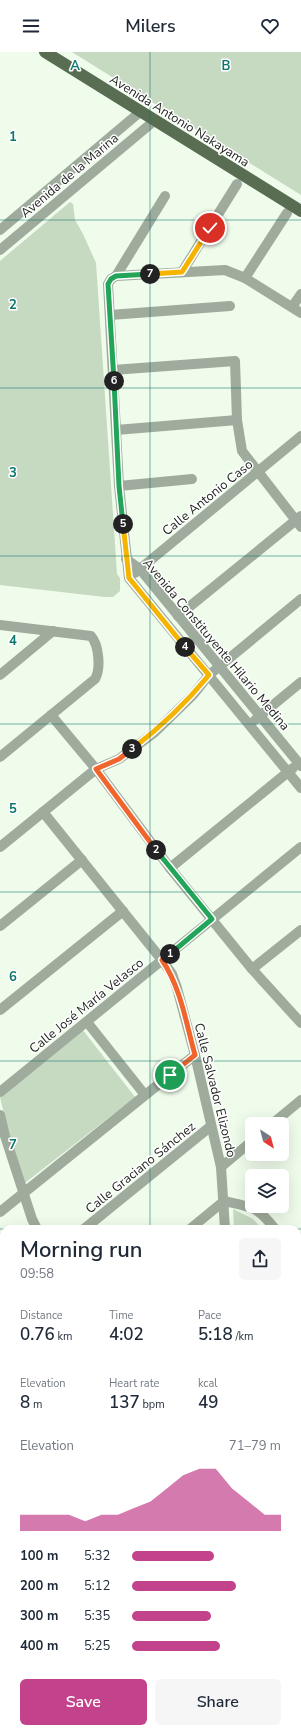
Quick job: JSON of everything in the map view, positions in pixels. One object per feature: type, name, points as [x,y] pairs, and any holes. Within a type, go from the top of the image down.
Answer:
[{"type":"main road","name":"Avenida Antonio Nakayama","points":[[45,52],[301,211]]},
{"type":"street","name":"Avenida de la Marina","points":[[0,230],[140,112]]},
{"type":"street","name":"Avenida de la Marina","points":[[0,250],[154,121]]},
{"type":"street","points":[[182,272],[238,184]]},
{"type":"street","points":[[116,276],[165,196]]},
{"type":"street","points":[[245,278],[286,213]]},
{"type":"street","points":[[116,276],[225,270],[245,278],[297,310],[301,294]]},
{"type":"street","name":"Avenida Constituyente Hilario Medina","points":[[116,276],[111,279],[108,284],[119,486],[129,578],[301,788]]},
{"type":"street","points":[[110,315],[230,306]]},
{"type":"street","points":[[113,370],[235,361],[237,420],[242,451],[299,521],[178,616]]},
{"type":"street","points":[[116,430],[237,420]]},
{"type":"street","name":"Calle Antonio Caso","points":[[129,578],[301,436]]},
{"type":"street","points":[[119,486],[192,479]]},
{"type":"street","name":"Avenida Constituyente Hilario Medina","points":[[126,559],[140,569],[300,764]]},
{"type":"street","points":[[0,847],[96,769],[119,759],[155,732],[193,695],[209,675],[301,599]]},
{"type":"street","points":[[0,624],[91,636],[95,643],[98,668],[98,674],[95,679],[0,757]]},
{"type":"street","points":[[0,675],[53,631]]},
{"type":"street","points":[[250,725],[301,682]]},
{"type":"street","points":[[51,716],[96,769],[170,868],[252,969],[300,1019]]},
{"type":"street","points":[[170,868],[288,772],[300,764]]},
{"type":"street","name":"Calle Salvador Elizondo","points":[[43,812],[172,974],[195,1055],[221,1167],[226,1225]]},
{"type":"street","name":"Calle José María Velasco","points":[[0,1092],[301,847]]},
{"type":"street","points":[[2,921],[82,860]]},
{"type":"street","points":[[0,1010],[123,911]]},
{"type":"street","points":[[252,969],[301,930]]},
{"type":"street","points":[[86,1022],[145,1095]]},
{"type":"street","points":[[0,1212],[195,1055]]},
{"type":"street","points":[[280,1117],[301,1100]]},
{"type":"street","points":[[0,1115],[5,1136],[35,1225]]},
{"type":"street","name":"Calle Graciano Sánchez","points":[[89,1225],[211,1126]]},
{"type":"street","points":[[221,1167],[245,1147]]},
{"type":"street","points":[[195,1225],[224,1201],[254,1207],[267,1218],[272,1225]]},
{"type":"green space","points":[[72,52],[301,52],[301,195]]},
{"type":"green space","points":[[70,202],[73,204],[75,220],[96,263],[117,574],[120,578],[120,591],[113,597],[0,585],[0,261]]},
{"type":"green space","points":[[82,1029],[135,1097],[21,1186],[0,1097]]},
{"type":"green space","points":[[233,1209],[253,1219],[258,1225],[234,1225]]},
{"type":"route","points":[[170,1075],[195,1055],[177,988],[172,974],[162,960],[212,919],[170,868],[96,769],[119,759],[155,732],[193,695],[209,675],[129,578],[119,486],[108,284],[111,279],[116,276],[182,272],[210,228]]}]
